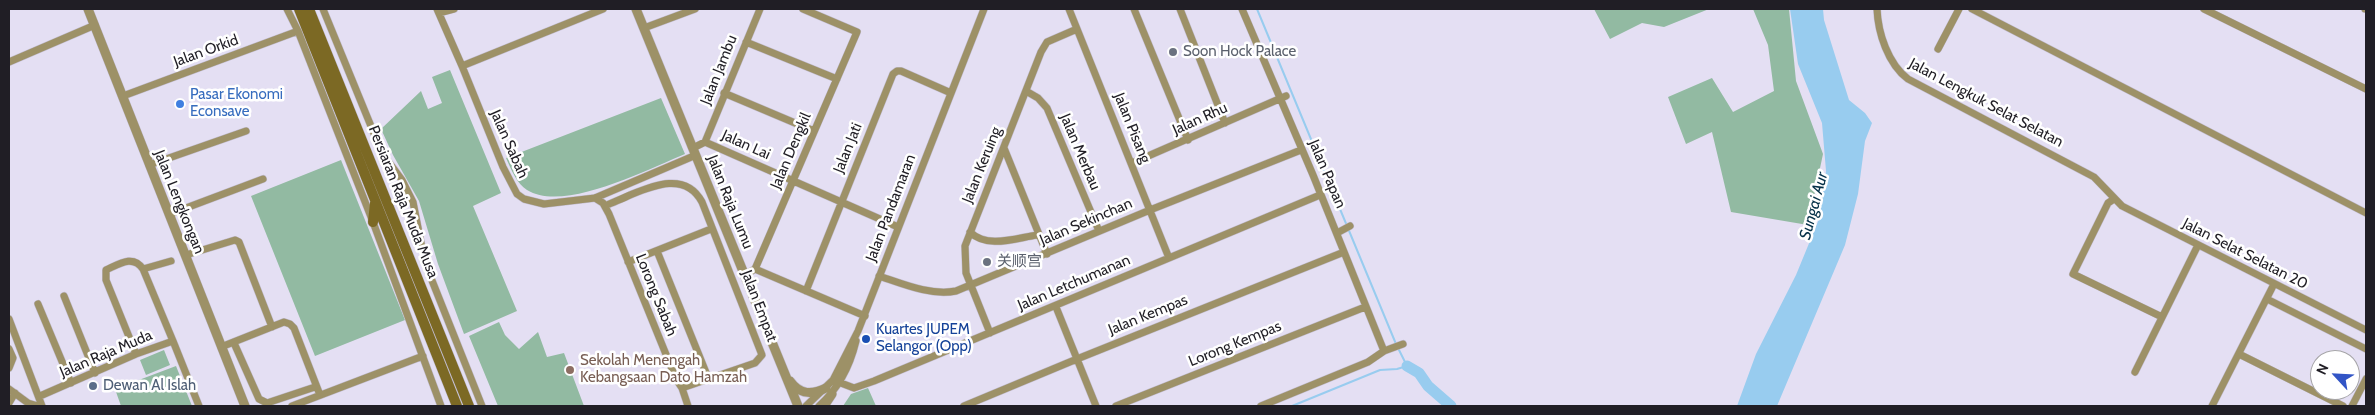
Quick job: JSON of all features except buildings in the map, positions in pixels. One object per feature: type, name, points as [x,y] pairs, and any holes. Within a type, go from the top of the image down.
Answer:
[{"type":"main road","name":"Persiaran Raja Muda Musa","points":[[299,9],[457,406]]},
{"type":"main road","name":"Persiaran Raja Muda Musa","points":[[308,9],[470,406]]},
{"type":"main road","points":[[373,222],[375,199]]},
{"type":"street","name":"Jalan Lengkongan","points":[[88,9],[245,406]]},
{"type":"street","points":[[287,9],[298,31],[373,222],[442,406]]},
{"type":"street","points":[[323,9],[382,153],[402,180],[414,202],[422,248],[431,278],[482,406]]},
{"type":"street","points":[[438,11],[454,9]]},
{"type":"street","points":[[462,66],[603,9]]},
{"type":"street","name":"Jalan Raja Lumu","points":[[636,9],[798,406]]},
{"type":"street","points":[[644,28],[695,9]]},
{"type":"street","name":"Jalan Jambu","points":[[705,142],[760,9]]},
{"type":"street","name":"Jalan Dengkil","points":[[755,269],[857,32],[803,9]]},
{"type":"street","name":"Jalan Pandamaran","points":[[829,391],[835,382],[865,316],[898,226],[984,9]]},
{"type":"street","name":"Jalan Pisang","points":[[1069,9],[1169,258]]},
{"type":"street","points":[[1134,9],[1188,140]]},
{"type":"street","points":[[1180,9],[1225,123]]},
{"type":"street","name":"Jalan Papan","points":[[1242,9],[1283,97],[1301,150],[1320,195],[1339,231],[1344,252],[1384,351]]},
{"type":"street","name":"Jalan Lengkuk Selat Selatan","points":[[1877,9],[1879,29],[1897,71],[1908,79],[2094,177],[2114,199]]},
{"type":"street","points":[[1938,49],[1959,9]]},
{"type":"street","points":[[1972,9],[2366,213]]},
{"type":"street","points":[[2204,9],[2366,89]]},
{"type":"street","name":"Jalan Sabah","points":[[438,11],[503,167],[517,194],[524,199],[544,204],[596,198],[646,176],[694,151]]},
{"type":"street","points":[[9,62],[95,25]]},
{"type":"street","name":"Jalan Keruing","points":[[990,333],[964,263],[965,246],[1047,42],[1077,29]]},
{"type":"street","name":"Jalan Orkid","points":[[123,96],[298,31]]},
{"type":"street","points":[[746,42],[837,79]]},
{"type":"street","name":"Jalan Jati","points":[[806,291],[893,74],[901,71],[951,93]]},
{"type":"street","name":"Jalan Merbau","points":[[1026,91],[1038,98],[1047,108],[1099,231]]},
{"type":"street","points":[[724,93],[814,131]]},
{"type":"street","name":"Jalan Rhu","points":[[1132,163],[1283,97]]},
{"type":"street","points":[[149,165],[246,130]]},
{"type":"street","name":"Jalan Lai","points":[[694,151],[705,142],[898,226]]},
{"type":"street","points":[[1004,148],[1047,254]]},
{"type":"street","name":"Jalan Sekinchan","points":[[879,276],[904,285],[940,292],[956,291],[1150,210],[1301,150]]},
{"type":"street","points":[[646,176],[651,187]]},
{"type":"street","points":[[170,214],[263,180]]},
{"type":"street","name":"Jalan Empat","points":[[605,206],[666,182],[691,189],[702,202],[762,355],[756,364],[709,380]]},
{"type":"street","name":"Jalan Letchumanan","points":[[835,382],[854,388],[874,382],[1320,195]]},
{"type":"street","name":"Lorong Sabah","points":[[596,198],[605,206],[688,406]]},
{"type":"street","points":[[2114,199],[2108,203],[2073,274],[2162,317]]},
{"type":"street","name":"Jalan Selat Selatan 20","points":[[2114,199],[2122,206],[2366,330]]},
{"type":"street","points":[[1339,231],[1350,226]]},
{"type":"street","points":[[628,262],[711,228]]},
{"type":"street","points":[[970,232],[980,240],[986,241],[1003,241],[1038,234]]},
{"type":"street","points":[[186,255],[226,241],[235,240],[238,242],[272,327]]},
{"type":"street","points":[[2135,372],[2198,245]]},
{"type":"street","points":[[657,251],[709,380],[682,388]]},
{"type":"street","name":"Jalan Kempas","points":[[964,406],[1077,358],[1344,252]]},
{"type":"street","points":[[136,354],[106,280],[106,270],[129,260],[136,262],[143,269],[173,341]]},
{"type":"street","points":[[143,269],[171,261]]},
{"type":"street","points":[[745,275],[755,269],[865,316]]},
{"type":"street","points":[[2212,406],[2274,284]]},
{"type":"street","points":[[64,296],[95,373]]},
{"type":"street","points":[[2267,299],[2366,349]]},
{"type":"street","points":[[38,304],[71,383]]},
{"type":"street","points":[[1056,307],[1096,406]]},
{"type":"street","name":"Lorong Kempas","points":[[1116,406],[1365,307]]},
{"type":"street","points":[[9,318],[40,396],[42,406]]},
{"type":"street","points":[[221,347],[284,322],[290,324],[294,328],[320,396]]},
{"type":"street","name":"Jalan Raja Muda","points":[[40,396],[136,354],[173,341],[199,406]]},
{"type":"street","points":[[234,343],[259,400],[263,403],[315,387]]},
{"type":"street","points":[[1261,406],[1368,362],[1391,347],[1403,344]]},
{"type":"street","points":[[9,349],[13,358],[9,368]]},
{"type":"street","points":[[2239,354],[2343,406]]},
{"type":"street","points":[[292,406],[422,356]]},
{"type":"street","points":[[787,377],[797,389],[808,393],[829,391]]},
{"type":"street","points":[[2352,406],[2366,379]]},
{"type":"street","points":[[9,402],[12,391],[28,403],[38,406]]},
{"type":"street","points":[[806,406],[829,391]]},
{"type":"street","points":[[819,406],[829,391]]},
{"type":"street","points":[[824,406],[829,391]]},
{"type":"green space","points":[[1594,9],[1709,9],[1664,27],[1642,23],[1610,39]]},
{"type":"green space","points":[[1753,9],[1789,9],[1796,81],[1823,154],[1808,225],[1731,212],[1712,132],[1686,144],[1668,97],[1712,78],[1733,112],[1774,91],[1768,45]]},
{"type":"green space","points":[[450,70],[501,193],[473,206],[517,311],[464,334],[438,264],[419,201],[393,155],[381,129],[421,91],[428,109],[442,103],[432,77]]},
{"type":"green space","points":[[661,98],[685,154],[629,178],[583,193],[543,196],[527,190],[520,184],[506,158]]},
{"type":"green space","points":[[341,160],[405,320],[315,356],[251,196]]},
{"type":"green space","points":[[499,322],[505,335],[519,349],[538,332],[547,357],[564,353],[584,406],[498,406],[469,336]]},
{"type":"green space","points":[[164,350],[170,365],[146,375],[140,360]]},
{"type":"green space","points":[[176,366],[192,406],[121,406],[115,389]]},
{"type":"green space","points":[[868,388],[876,406],[843,406],[851,394]]},
{"type":"water","points":[[1790,9],[1823,9],[1824,20],[1849,100],[1865,113],[1872,123],[1865,141],[1858,194],[1845,245],[1777,406],[1737,406],[1756,354],[1796,275],[1819,219],[1826,171],[1822,123],[1798,64]]},
{"type":"waterway","points":[[1257,9],[1396,344]]},
{"type":"waterway","points":[[1292,406],[1380,370],[1397,369],[1407,366],[1398,348]]},
{"type":"waterway","points":[[1407,366],[1419,373],[1428,386],[1451,406]]},
{"type":"place","name":"Soon Hock Palace","points":[[1173,52]]},
{"type":"place","name":"Pasar Ekonomi Econsave","points":[[180,104]]},
{"type":"place","name":"关顺宫","points":[[987,262]]},
{"type":"place","name":"Kuartes JUPEM Selangor (Opp)","points":[[866,339]]},
{"type":"place","name":"Sekolah Menengah Kebangsaan Dato Hamzah","points":[[570,370]]},
{"type":"place","name":"Dewan Al Islah","points":[[93,386]]},
{"type":"water label","name":"Sungai Aur","points":[[1814,206]]}]
